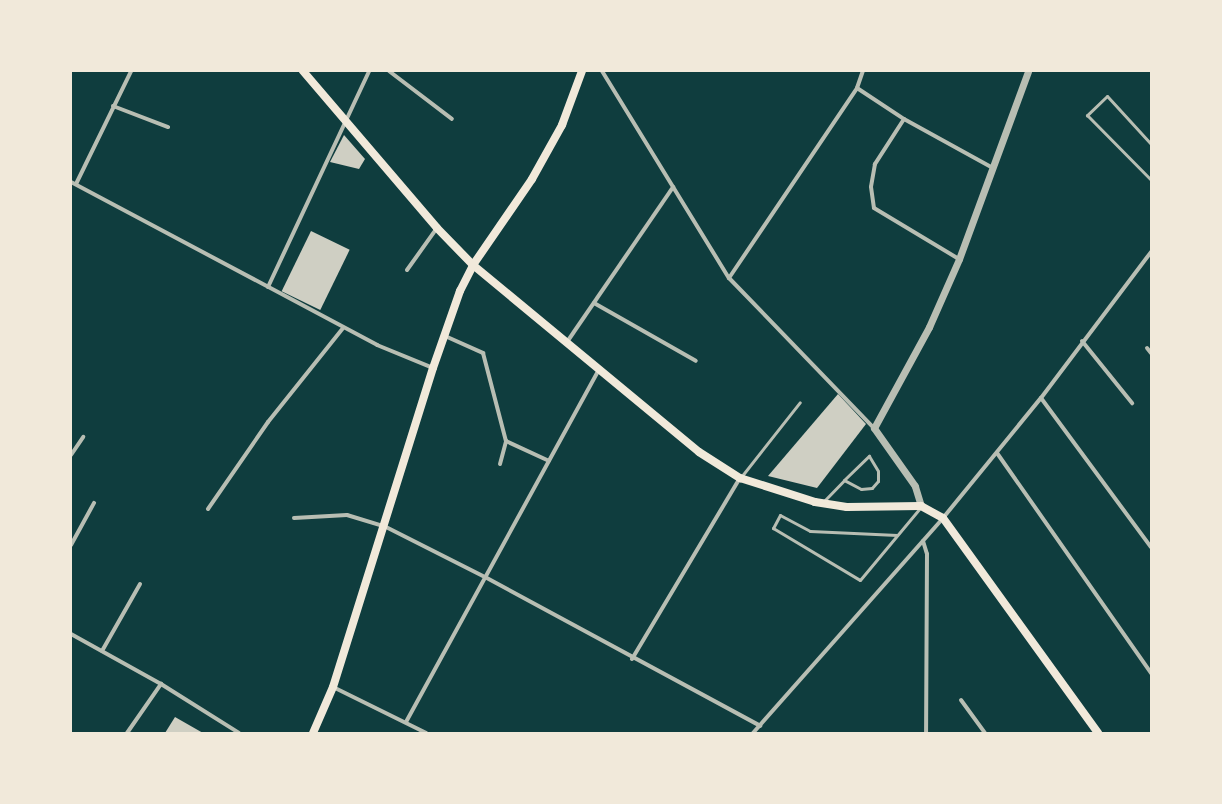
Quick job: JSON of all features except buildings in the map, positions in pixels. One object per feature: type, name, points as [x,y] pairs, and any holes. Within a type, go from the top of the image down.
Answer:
[{"type":"main road","points":[[303,71],[437,228],[473,265],[699,452],[740,478],[822,503],[878,508],[921,506],[944,518],[1098,733]]},
{"type":"main road","points":[[314,733],[333,687],[433,368],[460,290],[473,265],[532,178],[562,124],[582,71]]},
{"type":"street","points":[[76,184],[131,71]]},
{"type":"street","points":[[268,287],[345,120],[370,71]]},
{"type":"street","points":[[390,71],[452,119]]},
{"type":"street","points":[[602,71],[729,278],[874,428],[915,486],[921,506]]},
{"type":"street","points":[[729,278],[857,88],[863,71]]},
{"type":"street","points":[[874,428],[929,327],[959,260],[1028,71]]},
{"type":"street","points":[[857,88],[904,119],[993,168]]},
{"type":"street","points":[[113,106],[168,127]]},
{"type":"street","points":[[904,119],[875,164],[871,186],[874,208],[959,260]]},
{"type":"street","points":[[71,182],[377,345],[433,368]]},
{"type":"street","points":[[567,342],[674,187]]},
{"type":"street","points":[[407,270],[437,228]]},
{"type":"street","points":[[753,733],[944,518],[1041,398],[1082,341],[1151,252]]},
{"type":"street","points":[[594,303],[696,361]]},
{"type":"street","points":[[208,509],[268,422],[344,328]]},
{"type":"street","points":[[445,336],[483,353],[506,441],[500,464]]},
{"type":"street","points":[[1082,341],[1132,403]]},
{"type":"street","points":[[1147,348],[1151,353]]},
{"type":"street","points":[[406,722],[599,370]]},
{"type":"street","points":[[1041,398],[1151,547]]},
{"type":"street","points":[[71,455],[83,437]]},
{"type":"street","points":[[506,441],[549,461]]},
{"type":"street","points":[[997,452],[1151,673]]},
{"type":"street","points":[[632,659],[740,478]]},
{"type":"street","points":[[71,545],[94,503]]},
{"type":"street","points":[[294,518],[348,515],[384,526],[485,576],[632,659],[760,726]]},
{"type":"street","points":[[923,541],[927,554],[926,733]]},
{"type":"street","points":[[102,651],[140,584]]},
{"type":"street","points":[[71,634],[161,684],[239,733]]},
{"type":"street","points":[[127,733],[161,684]]},
{"type":"street","points":[[333,687],[426,733]]},
{"type":"street","points":[[961,700],[985,733]]},
{"type":"lane","points":[[1151,144],[1107,96],[1087,115],[1151,180]]},
{"type":"lane","points":[[740,478],[800,402]]},
{"type":"lane","points":[[822,503],[844,480],[869,456],[878,471],[878,481],[872,488],[861,488],[844,480]]},
{"type":"lane","points":[[897,535],[810,531],[780,515],[773,528],[860,580],[921,506]]}]
